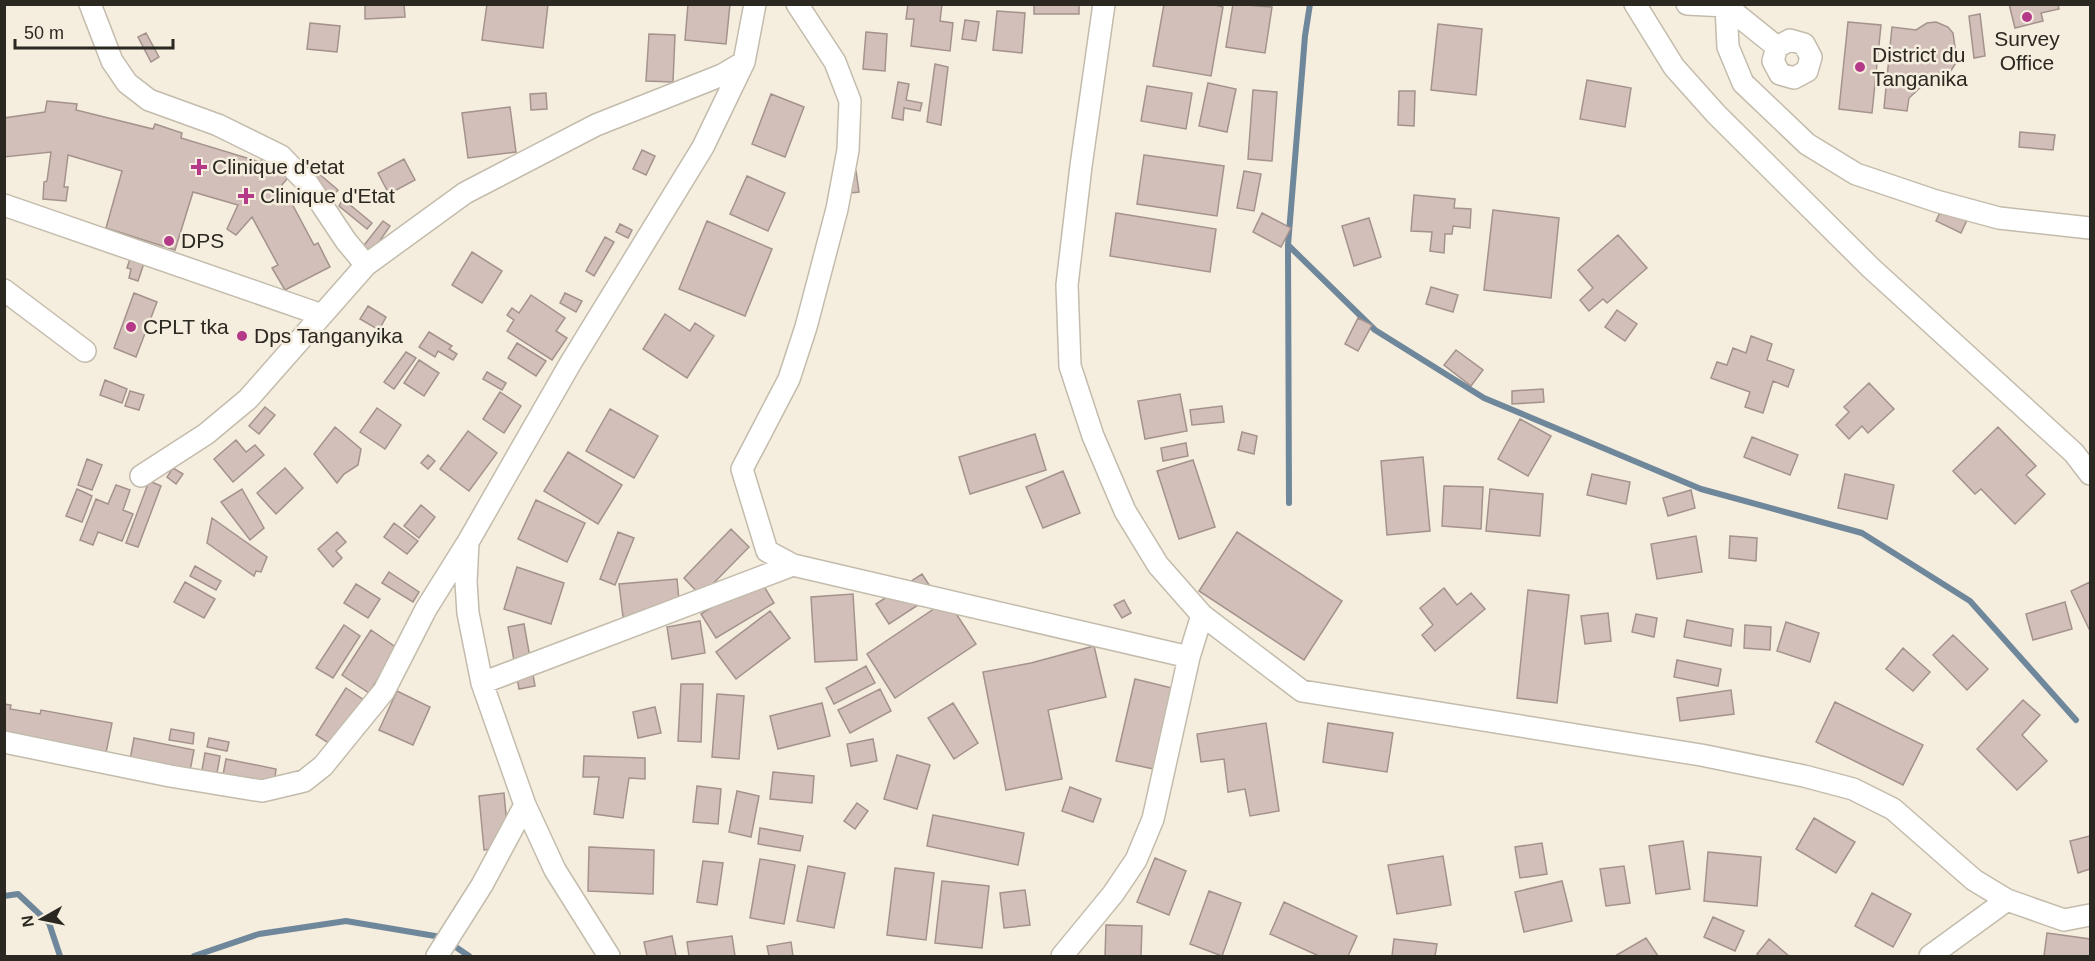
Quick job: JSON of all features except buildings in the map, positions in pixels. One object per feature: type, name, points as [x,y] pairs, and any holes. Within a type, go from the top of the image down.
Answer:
[{"type":"street","points":[[90,4],[112,61],[127,83],[149,100],[218,125],[281,156],[308,184],[346,241],[366,265]]},
{"type":"street","points":[[4,742],[170,776],[262,791],[304,781],[324,766],[384,691],[426,609],[468,542],[570,364],[702,147],[744,62],[755,4]]},
{"type":"street","points":[[797,4],[835,62],[850,101],[848,150],[837,209],[806,327],[789,379],[742,469],[766,551],[794,565],[1189,657]]},
{"type":"street","points":[[1104,4],[1067,285],[1070,366],[1093,436],[1125,511],[1158,565],[1202,615],[1302,691],[1701,755],[1804,776],[1853,789],[1893,808],[1974,880],[2007,900],[2064,920],[2091,915]]},
{"type":"street","points":[[1635,4],[1674,67],[1716,114],[1871,268],[2074,453],[2091,474]]},
{"type":"street","points":[[1687,4],[1730,5],[1777,47]]},
{"type":"street","points":[[1730,5],[1728,47],[1743,83],[1807,144],[1856,174],[1936,201],[1999,218],[2091,228]]},
{"type":"street","points":[[141,476],[206,434],[248,399],[366,265],[465,193],[596,125],[712,79],[744,62]]},
{"type":"street","points":[[4,205],[322,315]]},
{"type":"street","points":[[4,290],[85,351]]},
{"type":"street","points":[[468,542],[466,582],[468,613],[482,683],[525,805],[555,870],[609,957]]},
{"type":"street","points":[[482,683],[794,565]]},
{"type":"street","points":[[1062,957],[1113,894],[1136,860],[1153,819],[1189,657],[1202,615]]},
{"type":"street","points":[[437,957],[482,885],[525,805]]},
{"type":"street","points":[[1930,957],[2007,900]]},
{"type":"waterway","points":[[1289,503],[1288,245],[1305,36],[1310,4]]},
{"type":"waterway","points":[[1288,245],[1375,330],[1484,398],[1701,489],[1862,533],[1970,601],[2076,720]]},
{"type":"waterway","points":[[4,896],[18,894],[49,923],[60,956]]},
{"type":"waterway","points":[[194,956],[259,934],[346,921],[441,937],[469,956]]},
{"type":"place","name":"Survey Office","points":[[2027,17]]},
{"type":"place","name":"District du Tanganika","points":[[1860,67]]},
{"type":"place","name":"Clinique d'etat","points":[[199,167]]},
{"type":"place","name":"Clinique d'Etat","points":[[246,196]]},
{"type":"place","name":"DPS","points":[[169,241]]},
{"type":"place","name":"CPLT tka","points":[[131,327]]},
{"type":"place","name":"Dps Tanganyika","points":[[242,336]]}]
